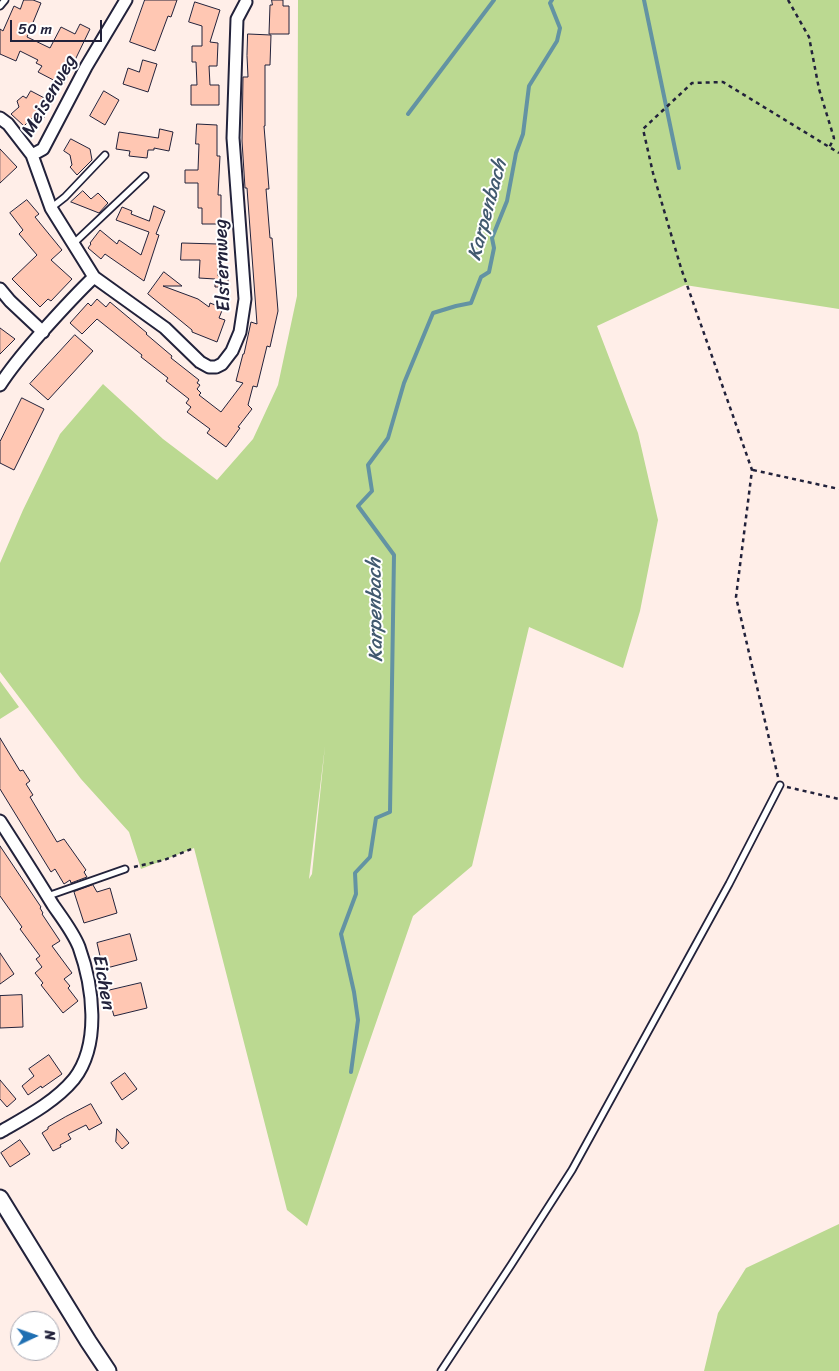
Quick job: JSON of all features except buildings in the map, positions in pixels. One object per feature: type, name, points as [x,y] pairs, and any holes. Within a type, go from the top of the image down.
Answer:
[{"type":"street","name":"Meisenweg","points":[[32,155],[42,150],[86,67],[126,0]]},
{"type":"street","name":"Elsternweg","points":[[94,277],[165,328],[200,362],[209,367],[216,367],[222,364],[232,351],[240,332],[245,299],[233,138],[236,19],[246,2]]},
{"type":"street","points":[[0,118],[8,124],[32,155],[51,208],[94,277],[73,296],[9,370],[0,385]]},
{"type":"street","points":[[0,289],[43,332]]},
{"type":"street","name":"Eichen","points":[[0,821],[78,946],[88,978],[92,1011],[92,1032],[89,1051],[82,1067],[73,1079],[61,1092],[29,1115],[0,1132]]},
{"type":"street","points":[[0,1198],[108,1371]]},
{"type":"lane","points":[[0,6],[5,0]]},
{"type":"lane","points":[[51,208],[65,197],[105,155]]},
{"type":"lane","points":[[73,244],[145,176]]},
{"type":"lane","points":[[441,1371],[572,1170],[729,884],[780,786]]},
{"type":"lane","points":[[48,896],[125,869]]},
{"type":"path","points":[[788,0],[809,37],[819,89],[834,138],[829,148]]},
{"type":"path","points":[[839,153],[723,82],[692,83],[643,129],[653,173],[681,268],[752,470],[736,597],[780,786],[839,799]]},
{"type":"path","points":[[752,470],[839,490]]},
{"type":"path","points":[[125,869],[164,860],[194,848]]},
{"type":"green space","points":[[298,0],[839,0],[839,309],[685,285],[597,326],[638,433],[658,520],[640,611],[623,668],[529,627],[472,866],[413,916],[307,1226],[287,1210],[194,848],[141,869],[129,832],[81,779],[0,672],[0,563],[60,434],[103,384],[163,439],[217,480],[253,439],[278,385],[297,296]],"holes":[[[325,746],[312,874],[309,879]]]},
{"type":"green space","points":[[0,681],[19,707],[0,719]]},
{"type":"green space","points":[[839,1224],[839,1371],[704,1371],[718,1313],[746,1268]]},
{"type":"waterway","points":[[408,114],[494,0]]},
{"type":"waterway","name":"Karpenbach","points":[[351,1072],[358,1020],[354,992],[341,934],[356,894],[355,873],[370,857],[376,818],[390,812],[394,555],[358,506],[372,491],[368,465],[388,438],[404,383],[433,313],[471,303],[481,277],[489,272],[494,248],[492,238],[507,201],[516,153],[523,134],[529,86],[557,41],[560,28],[550,3],[552,0]]},
{"type":"waterway","points":[[644,0],[679,168]]}]
